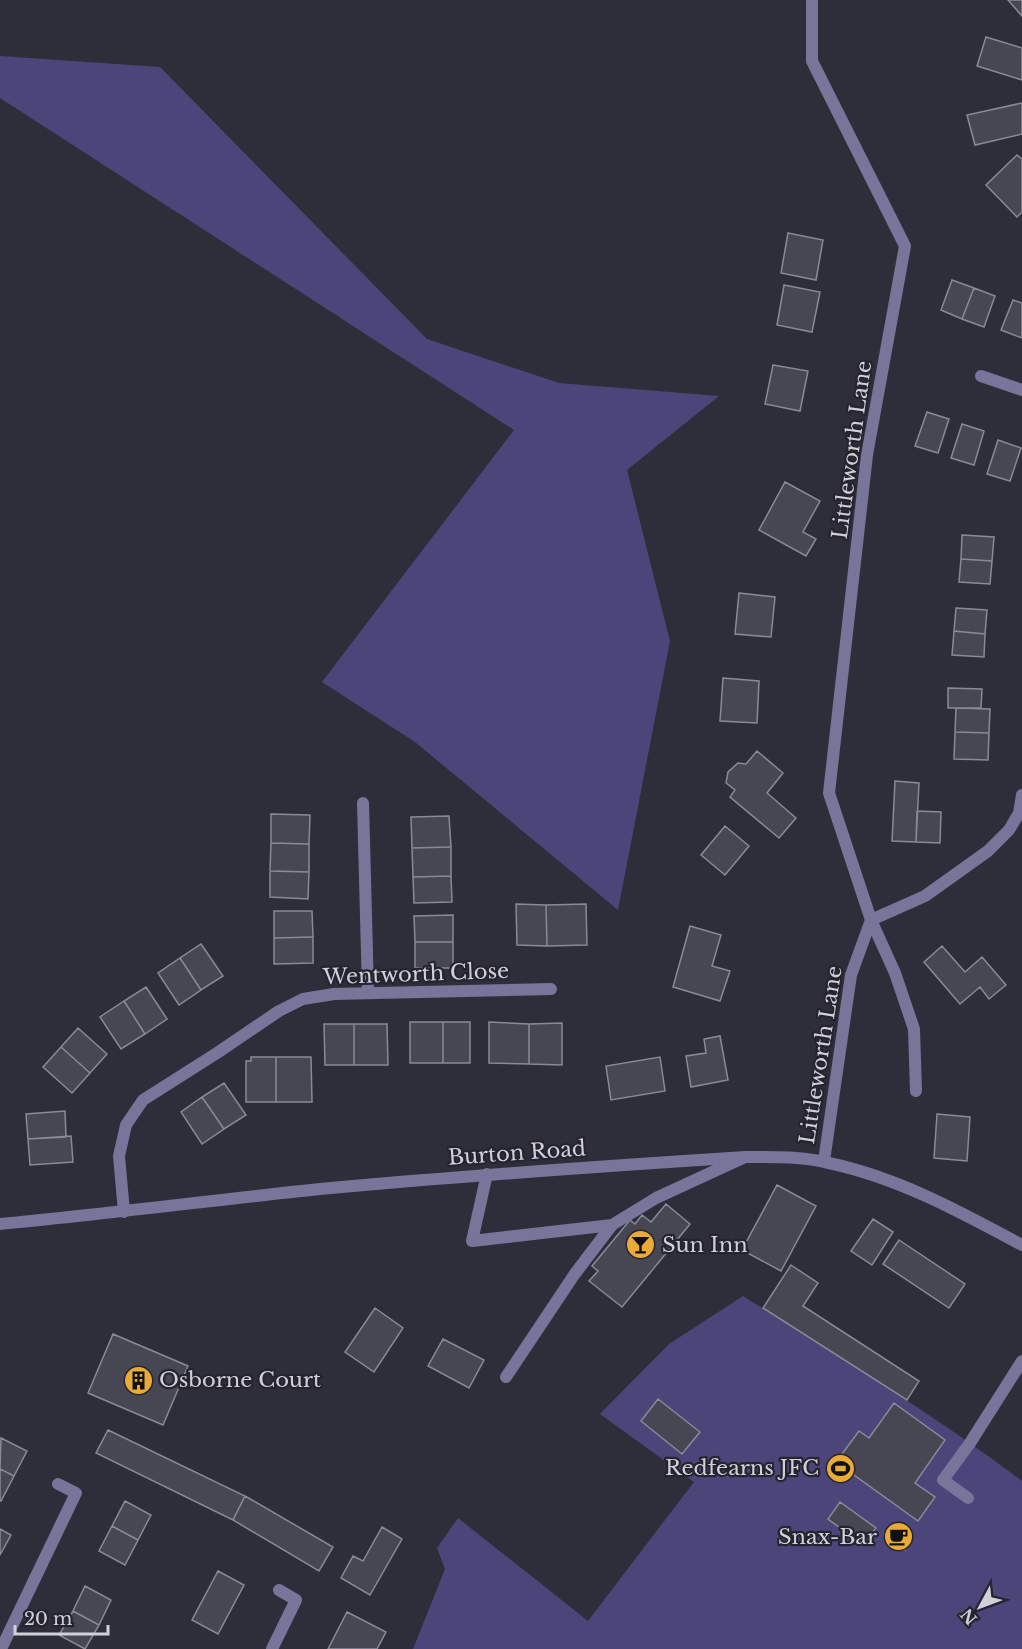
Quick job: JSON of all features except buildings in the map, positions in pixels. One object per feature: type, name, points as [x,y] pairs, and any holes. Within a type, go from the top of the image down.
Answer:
[{"type":"street","name":"Littleworth Lane","points":[[812,0],[812,60],[905,246],[867,455],[829,793],[871,920],[895,974],[914,1029],[916,1091]]},
{"type":"street","points":[[981,376],[1022,390]]},
{"type":"street","points":[[871,920],[925,896],[988,851],[1009,830],[1019,813],[1022,795]]},
{"type":"street","points":[[363,803],[368,992]]},
{"type":"street","name":"Littleworth Lane","points":[[824,1161],[851,975],[871,920]]},
{"type":"street","name":"Wentworth Close","points":[[124,1212],[119,1156],[126,1125],[143,1100],[279,1011],[303,999],[334,994],[551,989]]},
{"type":"street","points":[[506,1377],[574,1275],[612,1225],[656,1198],[746,1157]]},
{"type":"street","name":"Burton Road","points":[[0,1224],[487,1174],[746,1157],[781,1157],[824,1161],[898,1183],[963,1213],[1022,1245]]},
{"type":"street","points":[[487,1174],[472,1241],[612,1225]]},
{"type":"street","points":[[968,1498],[943,1480],[970,1443],[1022,1361]]},
{"type":"street","points":[[1,1649],[76,1493],[58,1484]]},
{"type":"street","points":[[272,1649],[296,1600],[279,1590]]},
{"type":"shaded area","points":[[0,56],[160,67],[427,339],[559,383],[719,396],[627,470],[670,641],[618,910],[415,742],[322,682],[514,430],[0,98]]},
{"type":"shaded area","name":"Redfearns JFC","points":[[743,1296],[919,1409],[1022,1481],[1022,1649],[413,1649],[445,1569],[437,1548],[458,1518],[588,1621],[694,1482],[600,1414],[669,1344]]},
{"type":"place","name":"Sun Inn","points":[[641,1245]]},
{"type":"place","name":"Osborne Court","points":[[138,1380]]},
{"type":"place","name":"Redfearns JFC","points":[[840,1468]]},
{"type":"place","name":"Snax-Bar","points":[[898,1537]]}]
